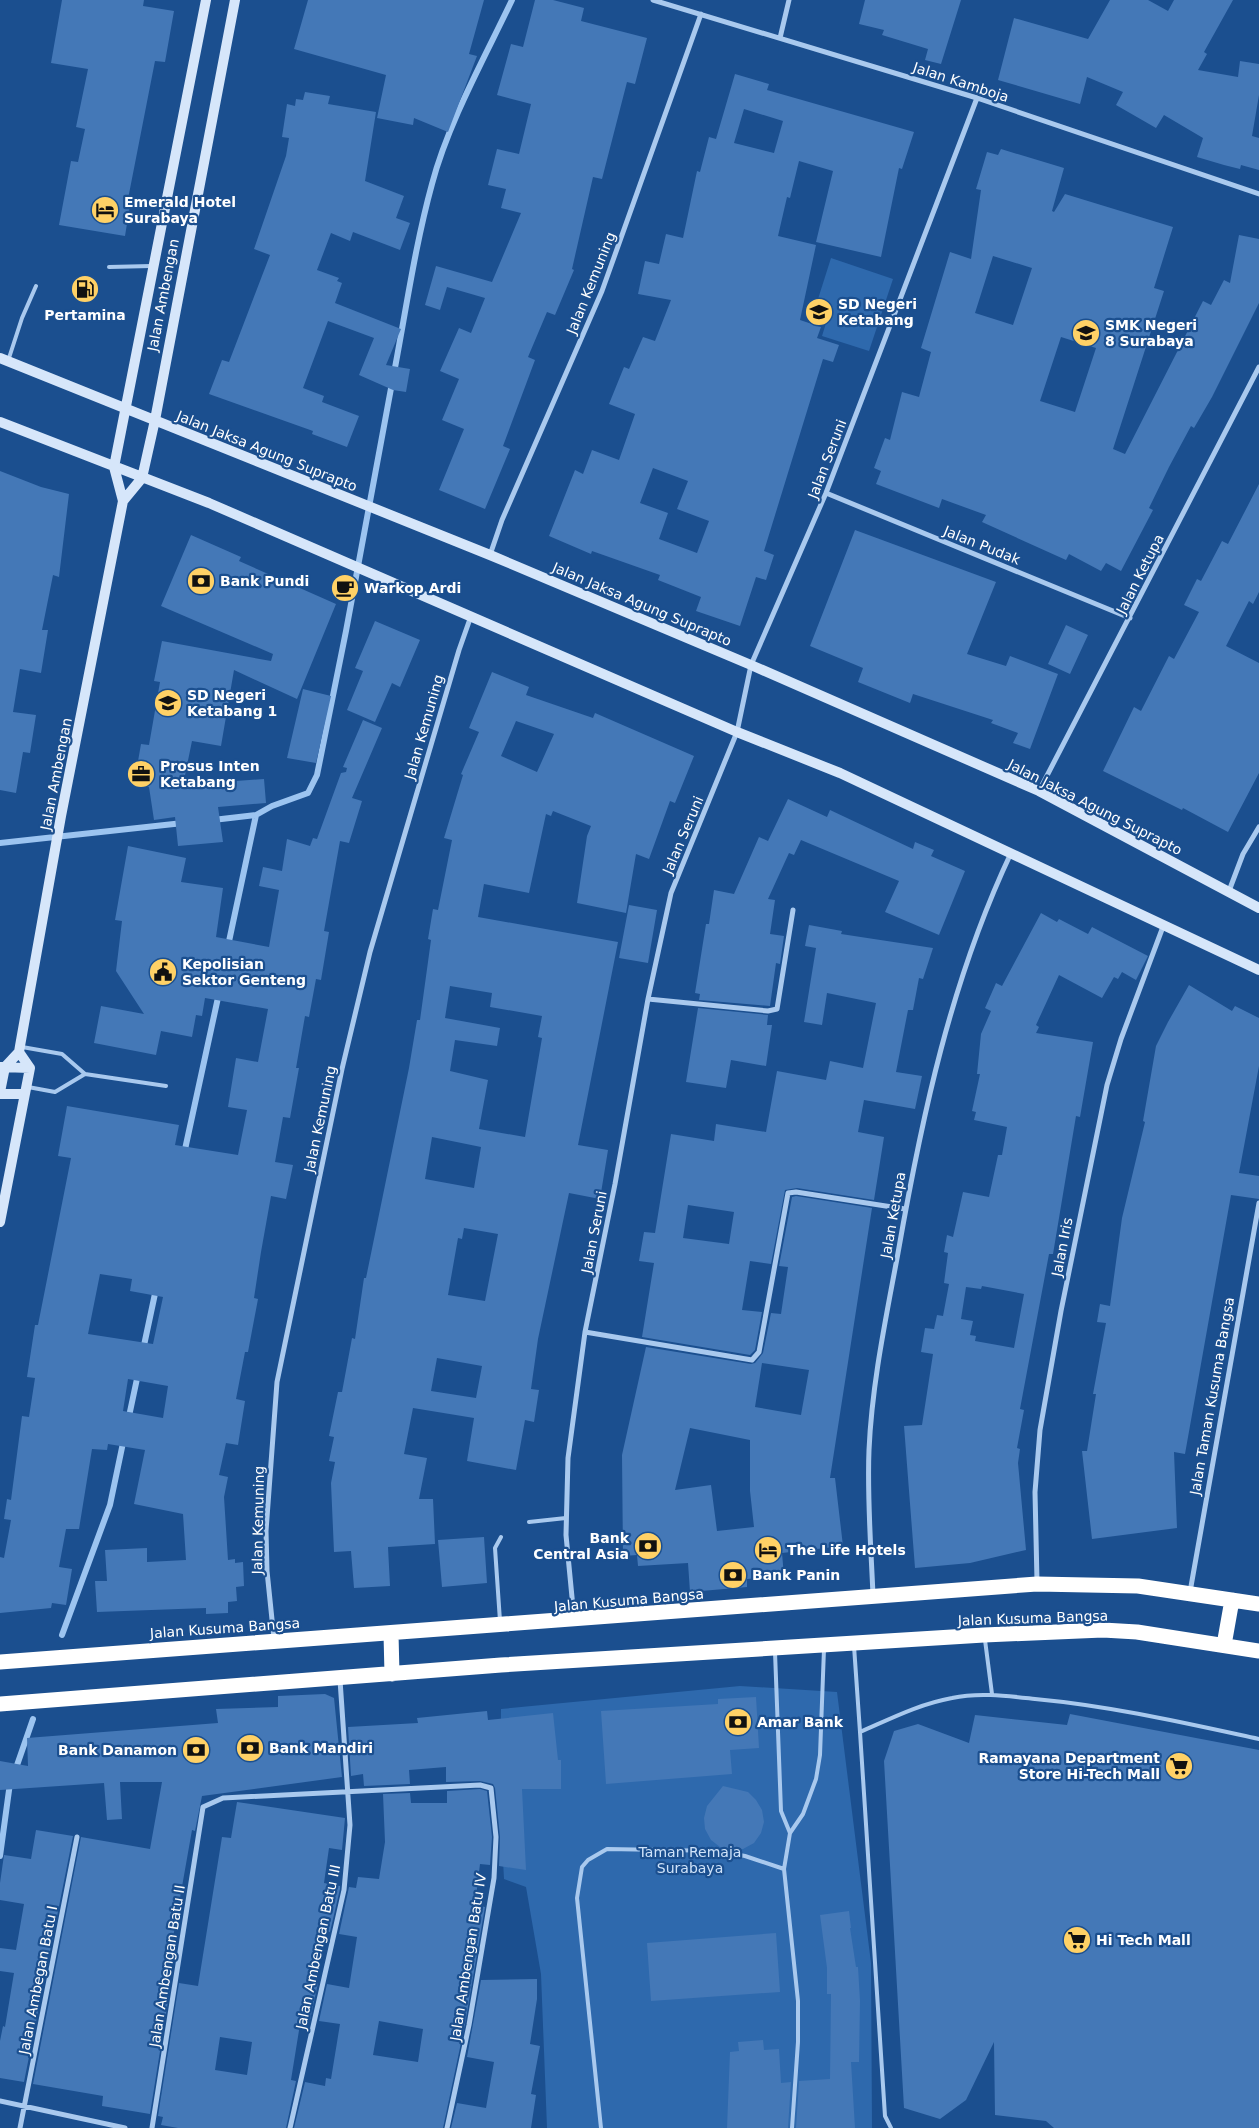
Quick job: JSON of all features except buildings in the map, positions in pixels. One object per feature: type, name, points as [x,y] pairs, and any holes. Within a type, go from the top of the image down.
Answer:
[{"type":"highway","name":"Jalan Kusuma Bangsa","points":[[0,1662],[274,1640],[574,1621],[1037,1584],[1138,1586],[1259,1604]]},
{"type":"highway","points":[[1224,1645],[1232,1600]]},
{"type":"highway","name":"Jalan Kusuma Bangsa","points":[[0,1704],[775,1647],[984,1635],[1103,1630],[1137,1632],[1259,1651]]},
{"type":"highway","points":[[391,1634],[392,1674]]},
{"type":"street","name":"Jalan Ambengan","points":[[19,1049],[61,816],[123,501],[114,467],[127,410],[152,266],[206,0]]},
{"type":"street","name":"Jalan Ambengan","points":[[123,501],[142,478],[155,420],[235,0]]},
{"type":"street","name":"Jalan Kamboja","points":[[654,0],[977,98],[1259,194]]},
{"type":"street","points":[[780,38],[788,0]]},
{"type":"street","name":"Jalan Kemuning","points":[[490,555],[502,520],[602,291],[701,14]]},
{"type":"street","name":"Jalan Seruni","points":[[574,1621],[566,1518],[568,1458],[585,1332],[670,892],[737,732],[751,665],[826,493],[977,98]]},
{"type":"street","name":"Jalan Jaksa Agung Suprapto","points":[[4,360],[358,504],[490,555],[751,665],[1040,791],[1259,908]]},
{"type":"street","name":"Jalan Ketupa","points":[[1040,791],[1259,367]]},
{"type":"street","points":[[0,422],[209,503],[737,732],[840,773],[1012,852],[1164,924],[1213,950],[1259,970]]},
{"type":"street","name":"Jalan Pudak","points":[[826,493],[1130,618]]},
{"type":"street","name":"Jalan Kemuning","points":[[274,1640],[267,1571],[266,1531],[277,1382],[342,1069],[370,952],[459,650],[471,616]]},
{"type":"street","points":[[1228,892],[1243,854],[1259,827]]},
{"type":"street","name":"Jalan Ketupa","points":[[873,1596],[869,1451],[873,1388],[906,1209],[930,1087],[954,998],[1000,877],[1012,852]]},
{"type":"street","points":[[648,999],[768,1011],[777,1008],[793,910]]},
{"type":"street","name":"Jalan Iris","points":[[1037,1584],[1035,1492],[1040,1430],[1061,1311],[1107,1085],[1121,1039],[1164,924]]},
{"type":"street","points":[[0,1222],[26,1090],[30,1068],[19,1049],[3,1067],[0,1093],[26,1090]]},
{"type":"street","points":[[3,1067],[30,1068]]},
{"type":"street","points":[[585,1332],[752,1360],[759,1352],[788,1193],[796,1192],[906,1209]]},
{"type":"street","name":"Jalan Taman Kusuma Bangsa","points":[[1190,1593],[1259,1203]]},
{"type":"street","name":"Jalan Ambengan Batu III","points":[[290,2128],[344,1890],[350,1825],[340,1679]]},
{"type":"street","name":"Jalan Ambengan Batu IV","points":[[348,1791],[480,1785],[491,1788],[496,1837],[494,1878],[470,2025],[447,2128]]},
{"type":"street","name":"Jalan Ambengan Batu II","points":[[152,2128],[203,1807],[223,1798],[348,1791]]},
{"type":"street","name":"Jalan Ambegan Batu I","points":[[20,2128],[77,1837]]},
{"type":"street","points":[[0,2101],[125,2128]]},
{"type":"lane","points":[[109,267],[152,266]]},
{"type":"lane","points":[[4,360],[36,286]]},
{"type":"lane","points":[[19,1049],[62,1054],[85,1074],[166,1086]]},
{"type":"lane","points":[[26,1090],[55,1092],[85,1074]]},
{"type":"lane","points":[[530,1522],[566,1518]]},
{"type":"lane","points":[[500,1626],[495,1548],[501,1538]]},
{"type":"lane","points":[[984,1635],[992,1694]]},
{"type":"lane","points":[[854,1643],[885,2116],[891,2128]]},
{"type":"lane","points":[[792,2128],[798,2042],[798,2001],[784,1869],[790,1833],[804,1814],[816,1779],[820,1755],[824,1645]]},
{"type":"lane","points":[[775,1647],[781,1812],[790,1833]]},
{"type":"lane","points":[[860,1732],[921,1705],[954,1697],[992,1694],[1075,1703],[1132,1712],[1259,1739]]},
{"type":"lane","points":[[601,2128],[577,1898],[582,1867],[588,1860],[607,1850],[635,1850],[720,1852],[745,1856],[784,1869]]},
{"type":"green space","points":[[831,258],[893,279],[869,351],[822,336],[826,323],[812,318]]},
{"type":"green space","name":"Taman Remaja Surabaya","points":[[740,1686],[837,1692],[871,1963],[872,2128],[547,2128],[541,1974],[526,1887],[504,1879],[500,1804],[501,1709]]},
{"type":"waterway","points":[[394,373],[411,278],[439,161],[457,114],[512,0]]},
{"type":"waterway","points":[[213,820],[256,815],[272,806],[308,793],[317,775],[392,383]]},
{"type":"waterway","points":[[228,946],[256,815]]},
{"type":"waterway","points":[[0,843],[183,823]]},
{"type":"waterway","points":[[184,1154],[219,993]]},
{"type":"waterway","points":[[143,1350],[156,1289]]},
{"type":"waterway","points":[[128,1421],[138,1374]]},
{"type":"waterway","points":[[62,1635],[110,1505],[124,1438]]},
{"type":"waterway","points":[[15,1771],[33,1719]]},
{"type":"waterway","points":[[0,1856],[10,1783]]},
{"type":"place","name":"Emerald Hotel Surabaya","points":[[105,210]]},
{"type":"place","name":"Pertamina","points":[[85,289]]},
{"type":"place","name":"SD Negeri Ketabang","points":[[819,312]]},
{"type":"place","name":"SMK Negeri 8 Surabaya","points":[[1086,333]]},
{"type":"place","name":"Bank Pundi","points":[[201,581]]},
{"type":"place","name":"Warkop Ardi","points":[[345,588]]},
{"type":"place","name":"SD Negeri Ketabang 1","points":[[168,703]]},
{"type":"place","name":"Prosus Inten Ketabang","points":[[141,774]]},
{"type":"place","name":"Kepolisian Sektor Genteng","points":[[163,972]]},
{"type":"place","name":"Bank Central Asia","points":[[648,1546]]},
{"type":"place","name":"The Life Hotels","points":[[768,1550]]},
{"type":"place","name":"Bank Panin","points":[[733,1575]]},
{"type":"place","name":"Amar Bank","points":[[738,1722]]},
{"type":"place","name":"Bank Mandiri","points":[[250,1748]]},
{"type":"place","name":"Bank Danamon","points":[[196,1750]]},
{"type":"place","name":"Ramayana Department Store Hi-Tech Mall","points":[[1179,1766]]},
{"type":"place","name":"Hi Tech Mall","points":[[1077,1940]]}]
